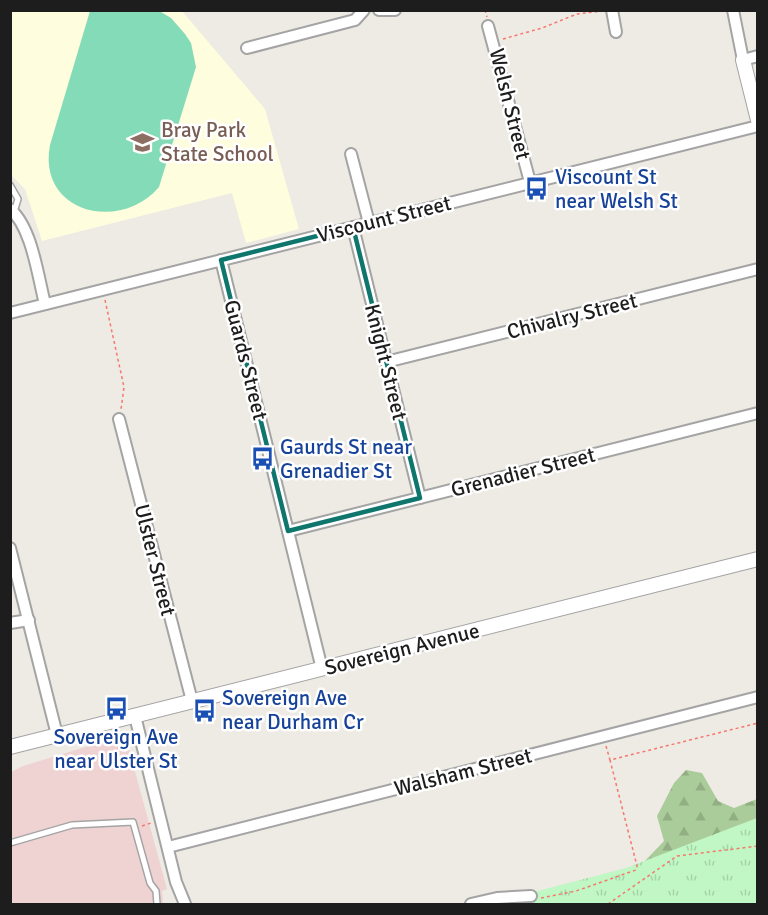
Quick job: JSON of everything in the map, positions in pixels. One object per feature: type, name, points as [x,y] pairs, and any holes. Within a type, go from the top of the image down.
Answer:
[{"type":"street","points":[[247,48],[355,20],[364,10]]},
{"type":"street","points":[[379,10],[395,10]]},
{"type":"street","points":[[612,10],[616,32]]},
{"type":"street","points":[[733,10],[758,120]]},
{"type":"street","name":"Welsh Street","points":[[489,26],[530,182]]},
{"type":"street","points":[[743,60],[758,56]]},
{"type":"street","name":"Viscount Street","points":[[10,313],[758,126]]},
{"type":"street","points":[[351,154],[369,222]]},
{"type":"street","points":[[12,210],[26,234],[45,304]]},
{"type":"street","name":"Knight Street","points":[[353,226],[420,498]]},
{"type":"street","name":"Guards Street","points":[[221,260],[322,669]]},
{"type":"street","name":"Chivalry Street","points":[[386,363],[758,269]]},
{"type":"street","name":"Grenadier Street","points":[[288,531],[758,413]]},
{"type":"street","name":"Ulster Street","points":[[119,419],[192,701]]},
{"type":"street","points":[[10,548],[57,735]]},
{"type":"street","name":"Sovereign Avenue","points":[[10,747],[758,559]]},
{"type":"street","points":[[10,623],[29,620]]},
{"type":"street","name":"Walsham Street","points":[[168,848],[758,697]]},
{"type":"street","points":[[135,716],[176,882],[185,904]]},
{"type":"street","points":[[471,904],[497,898],[531,896]]},
{"type":"lane","points":[[10,185],[18,200],[12,210]]},
{"type":"lane","points":[[10,843],[72,825],[134,822],[158,904]]},
{"type":"path","points":[[494,41],[542,28],[577,14],[603,10]]},
{"type":"path","points":[[96,302],[106,300],[124,387],[119,419]]},
{"type":"path","points":[[610,760],[758,723]]},
{"type":"path","points":[[114,754],[127,733]]},
{"type":"path","points":[[531,896],[544,898],[555,896],[636,870],[637,866],[606,746]]},
{"type":"path","points":[[135,827],[161,821]]},
{"type":"path","points":[[608,904],[677,856],[758,846]]},
{"type":"highlighted area","points":[[353,227],[420,498],[288,531],[221,260]]},
{"type":"shaded area","name":"Bray Park State School","points":[[10,11],[182,11],[265,109],[299,229],[246,243],[232,193],[42,241],[25,189],[11,175]]},
{"type":"shaded area","points":[[125,735],[167,889],[162,891],[163,904],[11,904],[11,772],[23,766]]},
{"type":"green space","points":[[90,11],[161,12],[171,18],[191,43],[196,67],[159,187],[143,201],[124,209],[104,212],[85,209],[68,200],[56,187],[49,168],[50,145]]},
{"type":"green space","points":[[686,770],[702,773],[718,801],[734,808],[757,799],[757,904],[534,904],[641,865],[664,841],[657,816],[674,783]]},
{"type":"green space","points":[[757,818],[757,904],[504,904],[503,900],[626,868]]},
{"type":"place","name":"Bray Park State School","points":[[143,142]]},
{"type":"place","name":"Viscount St near Welsh St","points":[[537,189]]},
{"type":"place","name":"Gaurds St near Grenadier St","points":[[262,459]]},
{"type":"place","name":"Sovereign Ave near Ulster St","points":[[116,709]]},
{"type":"place","name":"Sovereign Ave near Durham Cr","points":[[204,710]]}]
